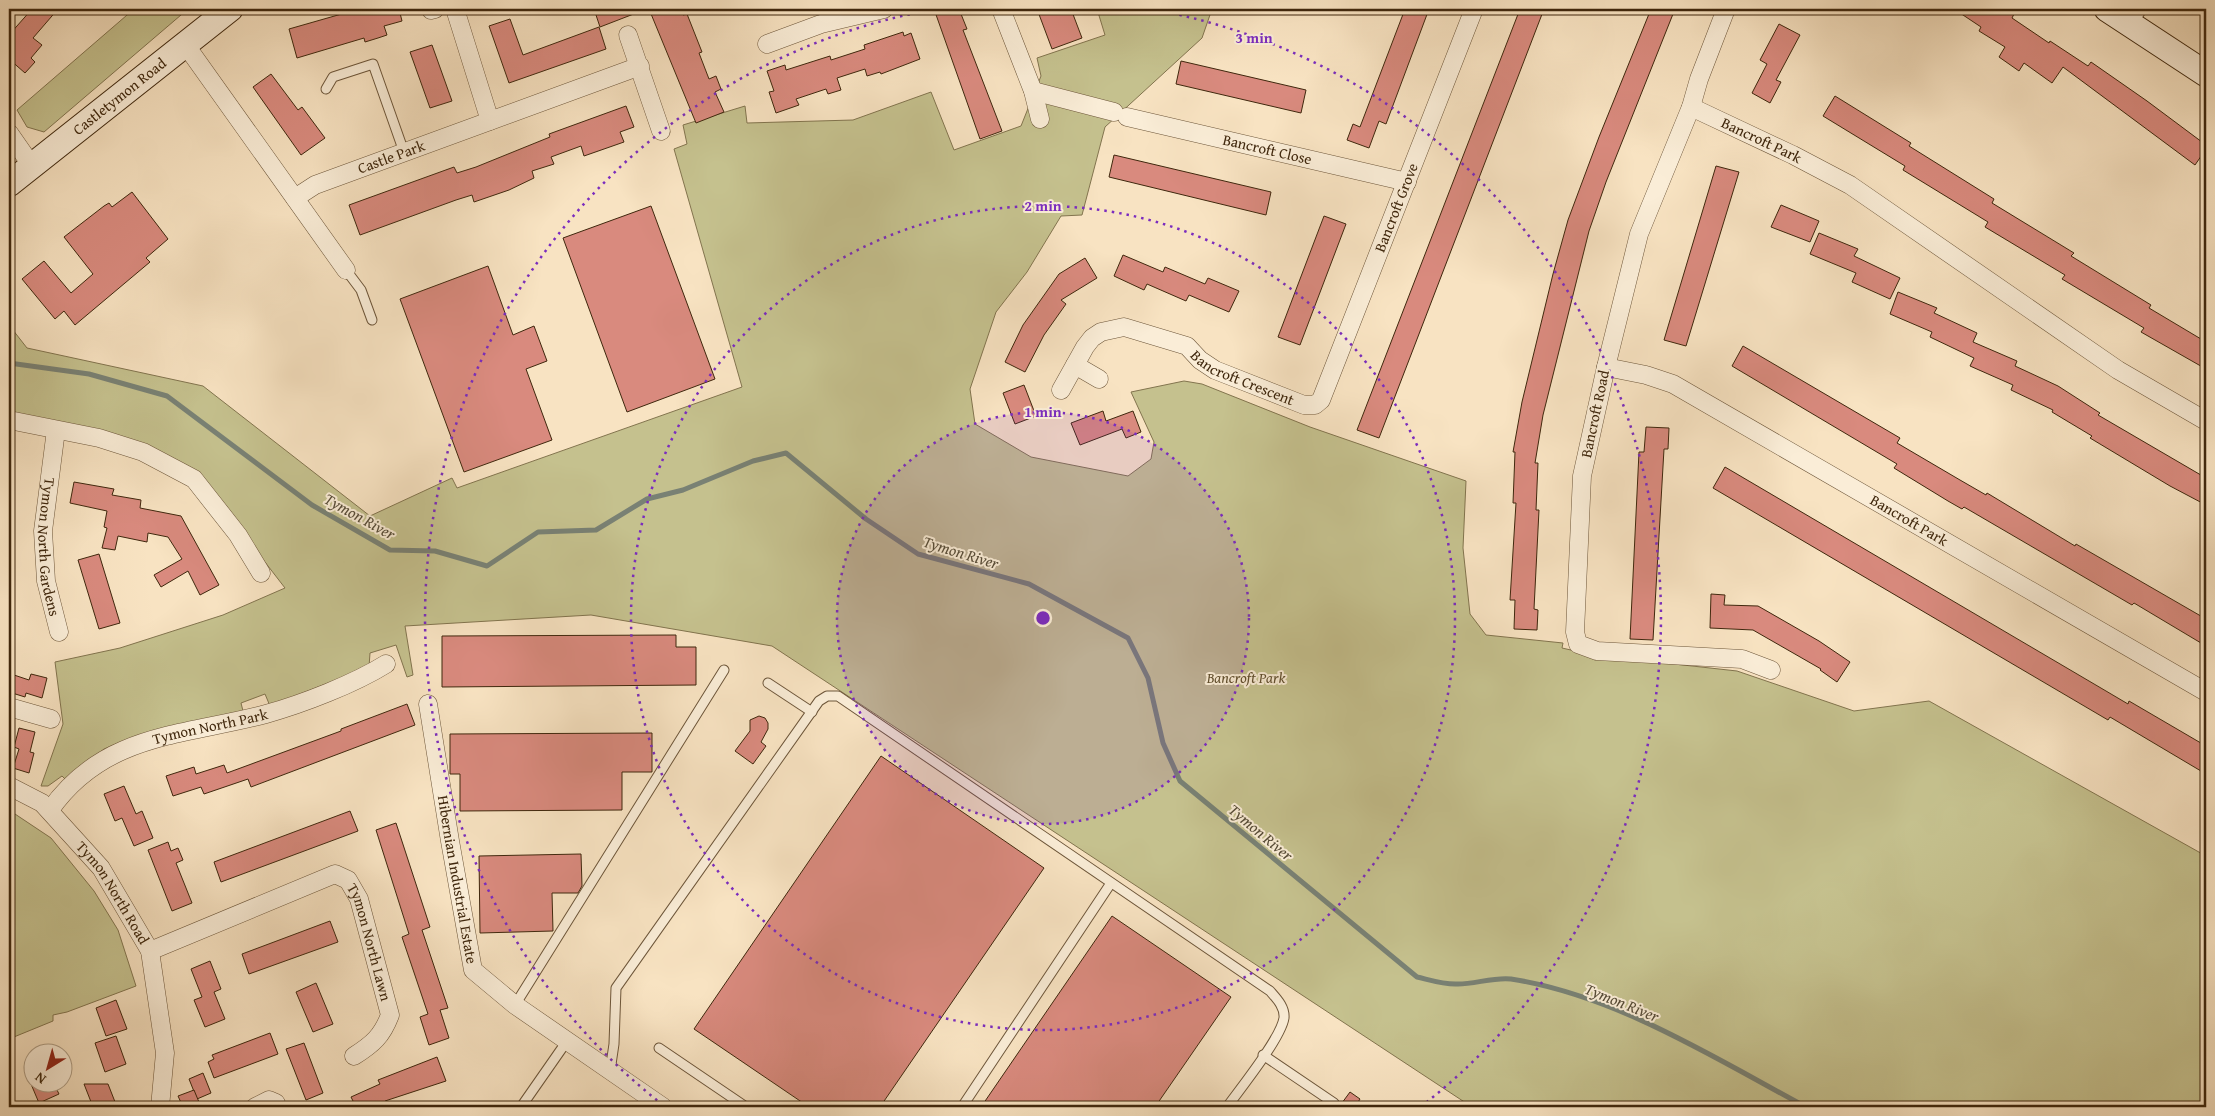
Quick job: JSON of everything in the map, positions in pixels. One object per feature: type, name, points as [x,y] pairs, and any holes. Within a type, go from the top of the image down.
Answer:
[{"type":"street","name":"Castletymon Road","points":[[9,184],[230,9]]},
{"type":"street","points":[[454,9],[490,121]]},
{"type":"street","points":[[767,44],[819,16],[884,9]]},
{"type":"street","points":[[1001,9],[1033,91],[1040,119]]},
{"type":"street","name":"Bancroft Grove","points":[[1315,405],[1322,400],[1474,9]]},
{"type":"street","points":[[2107,9],[2137,17],[2206,74]]},
{"type":"street","name":"Bancroft Road","points":[[1724,10],[1691,107],[1639,234],[1606,367],[1582,476],[1575,632],[1578,644],[1597,651],[1742,659],[1770,670]]},
{"type":"street","points":[[628,35],[661,131]]},
{"type":"street","points":[[185,44],[346,270]]},
{"type":"street","name":"Castle Park","points":[[294,198],[315,185],[640,66]]},
{"type":"street","name":"Bancroft Close","points":[[1033,91],[1121,115],[1407,182]]},
{"type":"street","name":"Bancroft Park","points":[[1691,107],[1793,155],[1850,186],[2118,370],[2206,422]]},
{"type":"street","points":[[9,133],[32,166]]},
{"type":"street","name":"Bancroft Crescent","points":[[1061,390],[1092,338],[1101,332],[1124,327],[1187,346],[1200,360],[1215,370],[1304,405],[1315,405]]},
{"type":"street","points":[[1075,365],[1098,379]]},
{"type":"street","name":"Bancroft Park","points":[[1606,367],[1674,384],[2206,692]]},
{"type":"street","points":[[9,420],[99,438],[142,452],[194,479],[238,535],[261,573]]},
{"type":"street","name":"Tymon North Gardens","points":[[56,430],[43,531],[46,582],[59,632]]},
{"type":"street","name":"Tymon North Park","points":[[50,810],[63,790],[102,759],[147,740],[268,713],[368,676],[386,664]]},
{"type":"street","name":"Hibernian Industrial Estate","points":[[428,704],[450,841],[474,970],[515,1005],[663,1107]]},
{"type":"street","points":[[9,707],[51,719]]},
{"type":"street","name":"Tymon North Road","points":[[9,786],[42,802],[101,868],[150,951],[165,1052],[160,1107]]},
{"type":"street","name":"Tymon North Lawn","points":[[150,951],[335,874],[348,880],[359,898],[390,1015],[383,1033],[354,1056]]},
{"type":"street","points":[[255,1107],[269,1100],[276,1103]]},
{"type":"lane","points":[[326,90],[332,77],[374,64],[404,152]]},
{"type":"lane","points":[[346,270],[361,290],[372,320]]},
{"type":"lane","points":[[515,1005],[724,670]]},
{"type":"lane","points":[[768,683],[812,712]]},
{"type":"lane","points":[[610,1070],[614,1044],[616,988],[819,701],[827,696],[838,696],[1270,991],[1281,1004],[1284,1018],[1277,1035],[1227,1107]]},
{"type":"lane","points":[[962,1107],[1111,883]]},
{"type":"lane","points":[[521,1107],[567,1041]]},
{"type":"lane","points":[[659,1048],[746,1107]]},
{"type":"lane","points":[[1263,1055],[1334,1103]]},
{"type":"green space","points":[[134,9],[188,9],[44,132],[27,127],[17,110]]},
{"type":"green space","name":"Bancroft Park","points":[[1097,9],[1212,9],[1202,38],[1105,127],[1082,215],[1061,216],[1027,272],[996,312],[970,389],[975,424],[1031,457],[1128,476],[1151,459],[1154,442],[1131,392],[1184,381],[1202,384],[1310,427],[1466,481],[1463,548],[1470,614],[1486,635],[1563,643],[1562,648],[1593,655],[1737,671],[1854,711],[1929,701],[2206,856],[2206,1107],[1472,1107],[772,646],[591,615],[405,626],[413,675],[407,677],[396,645],[370,653],[369,667],[270,706],[265,694],[241,703],[244,715],[128,739],[104,749],[65,779],[62,776],[48,786],[41,786],[63,724],[55,662],[120,648],[223,615],[285,588],[200,478],[9,417],[9,325],[27,348],[203,386],[370,516],[452,478],[457,488],[742,387],[674,149],[687,144],[683,125],[745,106],[747,123],[853,120],[931,92],[954,150],[1021,126],[1041,76],[1037,58],[1105,35]]},
{"type":"green space","points":[[9,810],[51,838],[94,891],[118,930],[136,986],[67,1012],[53,1015],[53,1021],[9,1039]]},
{"type":"building","points":[[32,9],[58,9],[33,38],[42,45],[31,58],[35,62],[25,73],[9,59],[9,35]]},
{"type":"building","points":[[359,9],[399,9],[402,21],[384,26],[387,35],[365,42],[364,38],[297,58],[289,29]]},
{"type":"building","points":[[594,9],[643,9],[644,10],[600,27]]},
{"type":"building","points":[[649,9],[681,9],[683,15],[687,14],[702,52],[699,53],[709,79],[716,76],[721,89],[715,92],[724,112],[696,123]]},
{"type":"building","points":[[934,9],[959,9],[967,29],[963,30],[1002,131],[980,139]]},
{"type":"building","points":[[1037,9],[1071,9],[1082,38],[1052,49]]},
{"type":"building","points":[[1405,9],[1429,9],[1386,124],[1379,121],[1369,148],[1347,140],[1353,124],[1360,127]]},
{"type":"building","points":[[1520,9],[1544,9],[1379,438],[1357,430]]},
{"type":"building","points":[[1651,9],[1660,9],[1673,14],[1606,182],[1589,231],[1543,415],[1535,463],[1538,463],[1536,510],[1539,510],[1534,609],[1538,610],[1537,630],[1514,629],[1515,600],[1510,600],[1516,503],[1513,503],[1515,452],[1513,452],[1522,402],[1568,220],[1599,137]]},
{"type":"building","points":[[1954,9],[2006,9],[2014,14],[2012,18],[2049,43],[2050,41],[2088,66],[2091,62],[2147,101],[2206,145],[2206,149],[2195,165],[2063,67],[2052,83],[2024,63],[2019,71],[1999,57],[2005,47],[1979,31],[1981,27]]},
{"type":"building","points":[[510,19],[523,55],[599,27],[606,49],[509,83],[489,26]]},
{"type":"building","points":[[1779,24],[1800,35],[1776,80],[1781,82],[1770,103],[1752,93],[1767,64],[1760,60]]},
{"type":"building","points":[[903,32],[904,36],[911,33],[920,59],[881,74],[880,72],[867,76],[865,69],[837,78],[841,90],[828,94],[826,89],[796,99],[799,105],[776,113],[769,92],[774,91],[767,71],[785,65],[786,70],[830,56],[831,60],[865,49],[864,45]]},
{"type":"building","points":[[432,45],[452,101],[430,108],[410,52]]},
{"type":"building","points":[[1181,61],[1306,90],[1301,113],[1176,84]]},
{"type":"building","points":[[271,74],[298,110],[302,107],[325,138],[301,155],[253,87]]},
{"type":"building","points":[[1835,96],[1911,143],[1909,146],[1994,199],[1992,203],[2074,253],[2071,256],[2151,305],[2149,308],[2206,342],[2206,369],[2141,332],[2144,328],[2062,279],[2065,275],[1985,227],[1988,222],[1903,170],[1905,166],[1823,116]]},
{"type":"building","points":[[626,106],[634,127],[620,132],[624,142],[584,156],[581,146],[551,157],[554,164],[532,171],[534,178],[509,190],[474,202],[472,195],[360,235],[349,205],[454,167],[457,173],[476,167],[550,137],[549,134]]},
{"type":"building","points":[[1114,155],[1271,192],[1266,215],[1109,177]]},
{"type":"building","points":[[1716,166],[1739,172],[1686,346],[1664,340]]},
{"type":"building","points":[[132,192],[168,239],[146,258],[150,262],[75,325],[64,311],[55,319],[22,279],[44,261],[71,293],[93,274],[64,237],[104,206],[109,203],[112,207]]},
{"type":"building","points":[[1781,205],[1819,221],[1810,242],[1771,227]]},
{"type":"building","points":[[651,206],[715,379],[627,412],[563,238]]},
{"type":"building","points":[[1324,216],[1346,224],[1300,345],[1278,337]]},
{"type":"building","points":[[1819,233],[1858,249],[1854,256],[1900,278],[1890,299],[1852,282],[1856,273],[1810,254]]},
{"type":"building","points":[[1123,255],[1163,272],[1165,267],[1205,284],[1208,278],[1239,291],[1229,312],[1189,295],[1186,301],[1147,284],[1144,290],[1114,276]]},
{"type":"building","points":[[1085,258],[1097,278],[1061,300],[1066,304],[1044,335],[1025,372],[1005,362],[1023,325],[1059,274]]},
{"type":"building","points":[[488,266],[513,335],[534,326],[547,361],[526,369],[552,440],[464,472],[400,299]]},
{"type":"building","points":[[1898,292],[1937,308],[1934,313],[1977,333],[1973,342],[2017,361],[2015,366],[2058,386],[2100,413],[2098,415],[2206,478],[2206,505],[2170,486],[2090,438],[2092,436],[2052,412],[2053,410],[2011,390],[2013,385],[1970,366],[1974,358],[1930,337],[1932,332],[1890,314]]},
{"type":"building","points":[[1743,346],[1900,438],[1897,443],[2206,619],[2206,646],[1964,507],[1962,509],[1948,501],[1894,468],[1897,464],[1732,366]]},
{"type":"building","points":[[1024,385],[1036,416],[1015,424],[1003,393]]},
{"type":"building","points":[[1103,411],[1106,421],[1133,411],[1141,432],[1126,438],[1122,429],[1080,445],[1071,423]]},
{"type":"building","points":[[1646,427],[1669,428],[1668,449],[1664,449],[1653,640],[1630,639],[1639,452],[1644,452]]},
{"type":"building","points":[[1725,467],[2128,704],[2129,701],[2206,746],[2206,774],[2110,717],[2108,720],[1713,488]]},
{"type":"building","points":[[74,482],[114,489],[112,495],[141,500],[140,508],[181,516],[219,585],[200,595],[188,571],[161,587],[154,575],[182,559],[168,537],[148,533],[147,542],[118,536],[115,550],[102,548],[107,528],[104,527],[107,511],[70,503]]},
{"type":"building","points":[[99,554],[120,623],[99,629],[78,560]]},
{"type":"building","points":[[1711,594],[1725,595],[1724,605],[1758,606],[1819,641],[1850,662],[1837,682],[1821,669],[1753,630],[1710,628]]},
{"type":"building","points":[[676,635],[676,647],[696,647],[696,685],[442,687],[442,636]]},
{"type":"building","points":[[11,674],[29,680],[31,674],[47,678],[42,698],[26,693],[25,697],[9,692]]},
{"type":"building","points":[[407,704],[415,725],[251,787],[248,779],[204,794],[201,787],[173,796],[166,776],[194,767],[196,774],[224,765],[227,773],[341,731],[341,729]]},
{"type":"building","points":[[759,716],[765,718],[768,723],[768,729],[761,742],[766,746],[753,764],[735,751],[750,731],[750,720]]},
{"type":"building","points":[[19,728],[35,732],[30,752],[34,753],[29,773],[13,768],[19,749],[14,747]]},
{"type":"building","points":[[652,733],[652,772],[622,772],[622,810],[460,811],[460,774],[450,774],[450,734]]},
{"type":"building","points":[[881,756],[1044,868],[880,1107],[809,1107],[694,1029]]},
{"type":"building","points":[[124,786],[136,814],[142,811],[153,838],[134,846],[122,818],[115,821],[104,794]]},
{"type":"building","points":[[350,811],[358,831],[221,882],[214,862]]},
{"type":"building","points":[[396,823],[430,927],[422,930],[448,1008],[440,1010],[449,1038],[429,1045],[420,1017],[428,1014],[402,937],[409,934],[376,830]]},
{"type":"building","points":[[168,842],[171,851],[178,848],[183,860],[176,863],[192,903],[172,911],[148,850]]},
{"type":"building","points":[[581,854],[582,886],[578,893],[552,893],[553,931],[480,933],[479,856]]},
{"type":"building","points":[[1112,916],[1231,997],[1155,1107],[981,1107]]},
{"type":"building","points":[[330,921],[338,942],[249,974],[242,954]]},
{"type":"building","points":[[210,961],[221,989],[214,992],[225,1019],[205,1027],[194,1000],[202,997],[191,969]]},
{"type":"building","points":[[316,983],[333,1024],[313,1032],[296,992]]},
{"type":"building","points":[[116,1000],[127,1029],[106,1036],[96,1008]]},
{"type":"building","points":[[270,1033],[278,1054],[214,1078],[208,1062],[214,1059],[212,1055]]},
{"type":"building","points":[[116,1036],[126,1064],[105,1072],[95,1043]]},
{"type":"building","points":[[304,1043],[323,1093],[306,1100],[286,1049]]},
{"type":"building","points":[[437,1057],[446,1081],[385,1101],[388,1107],[356,1107],[351,1097],[380,1084],[378,1080]]},
{"type":"building","points":[[203,1073],[211,1093],[197,1099],[189,1079]]},
{"type":"building","points":[[84,1084],[108,1084],[117,1107],[93,1107]]},
{"type":"building","points":[[194,1090],[201,1107],[183,1107],[178,1096]]},
{"type":"building","points":[[1350,1092],[1360,1099],[1355,1107],[1339,1107]]},
{"type":"building","points":[[35,1094],[59,1094],[39,1103]]},
{"type":"waterway","name":"Tymon River","points":[[9,363],[89,374],[167,396],[312,505],[390,550],[435,551],[487,566],[538,532],[596,530],[647,499],[683,490],[753,461],[786,453],[866,519],[918,554],[1029,584],[1128,638],[1148,678],[1163,743],[1180,781],[1417,977],[1453,984],[1511,979],[1550,987],[1588,999],[1626,1014],[1700,1049],[1806,1107]]}]
